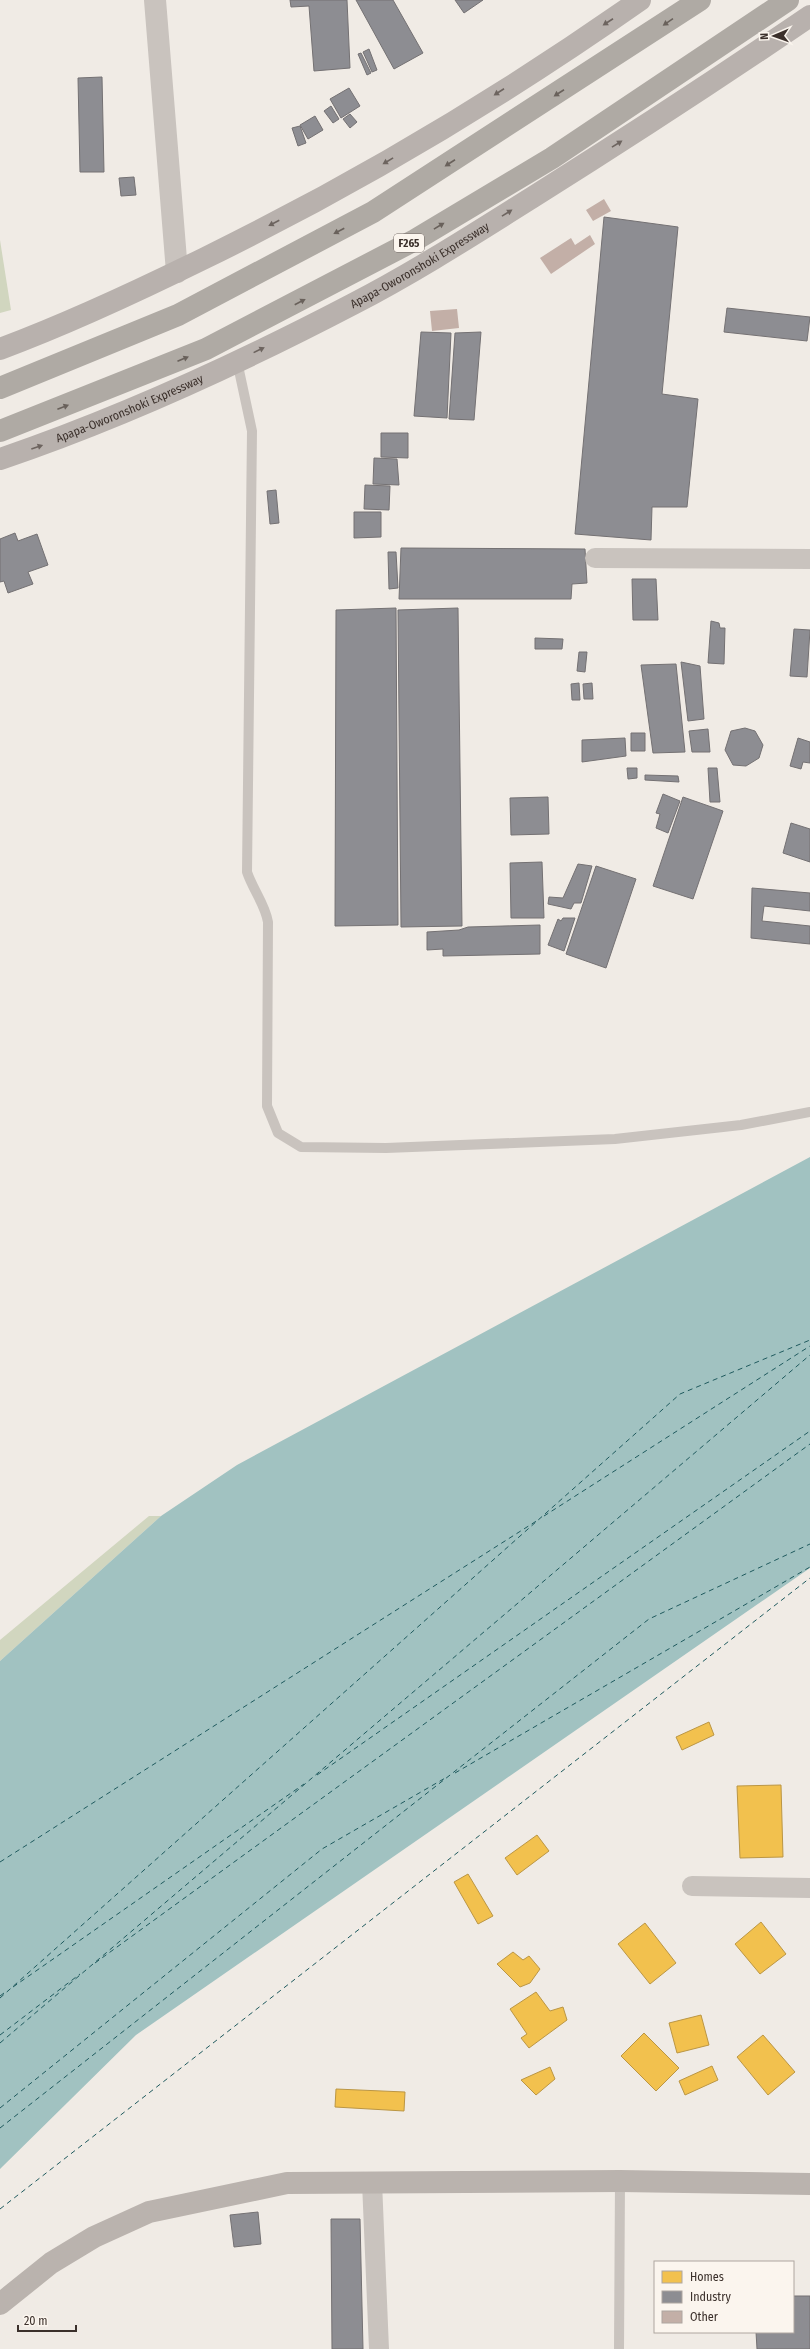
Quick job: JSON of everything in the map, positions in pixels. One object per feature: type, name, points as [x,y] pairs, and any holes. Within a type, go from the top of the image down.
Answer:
[{"type":"highway","points":[[0,388],[178,316],[373,212],[700,0]]},
{"type":"highway","name":"Apapa-Oworonshoki Expressway","points":[[0,431],[206,349],[415,240],[552,158],[788,0]]},
{"type":"main road","points":[[0,349],[54,329],[177,272],[363,176],[473,109],[640,0]]},
{"type":"main road","name":"Apapa-Oworonshoki Expressway","points":[[0,460],[51,442],[237,361],[354,304],[467,239],[661,117],[810,16]]},
{"type":"main road","points":[[0,2304],[57,2260],[94,2237],[149,2212],[287,2183],[620,2181],[810,2184]]},
{"type":"street","points":[[155,0],[177,272]]},
{"type":"street","points":[[595,558],[810,558]]},
{"type":"street","points":[[692,1886],[810,1888]]},
{"type":"street","points":[[372,2182],[379,2349]]},
{"type":"lane","points":[[237,361],[252,430],[247,872],[253,889],[266,909],[268,922],[266,1106],[278,1133],[301,1147],[386,1148],[615,1139],[741,1126],[810,1112]]},
{"type":"lane","points":[[618,2349],[620,2181]]},
{"type":"green space","points":[[0,240],[11,310],[0,313]]},
{"type":"green space","points":[[149,1516],[161,1516],[0,1661],[0,1640]]},
{"type":"water","points":[[810,1157],[810,1568],[136,2035],[0,2169],[0,1661],[161,1516],[237,1465]]},
{"type":"building: Homes","points":[[709,1722],[714,1735],[682,1750],[676,1737]]},
{"type":"building: Homes","points":[[781,1785],[783,1857],[740,1858],[737,1786]]},
{"type":"building: Homes","points":[[537,1835],[549,1851],[517,1875],[505,1858]]},
{"type":"building: Homes","points":[[468,1874],[493,1916],[478,1924],[454,1882]]},
{"type":"building: Homes","points":[[761,1922],[786,1954],[760,1974],[735,1944]]},
{"type":"building: Homes","points":[[645,1923],[676,1963],[650,1984],[618,1944]]},
{"type":"building: Homes","points":[[513,1952],[523,1960],[529,1956],[540,1969],[530,1983],[520,1987],[497,1964]]},
{"type":"building: Homes","points":[[536,1992],[550,2011],[563,2007],[567,2020],[529,2048],[521,2038],[527,2034],[510,2009]]},
{"type":"building: Homes","points":[[701,2015],[709,2045],[677,2053],[669,2023]]},
{"type":"building: Homes","points":[[644,2033],[679,2068],[656,2091],[621,2056]]},
{"type":"building: Homes","points":[[763,2035],[795,2072],[768,2095],[737,2057]]},
{"type":"building: Homes","points":[[712,2066],[718,2080],[685,2095],[679,2081]]},
{"type":"building: Homes","points":[[550,2067],[555,2079],[536,2095],[521,2080]]},
{"type":"building: Homes","points":[[336,2089],[405,2092],[404,2111],[335,2107]]},
{"type":"building: Industry","points":[[290,0],[347,0],[350,68],[314,71],[309,6],[291,7]]},
{"type":"building: Industry","points":[[356,0],[393,0],[423,53],[394,69]]},
{"type":"building: Industry","points":[[455,0],[483,0],[464,13]]},
{"type":"building: Industry","points":[[369,49],[377,70],[372,72],[363,52]]},
{"type":"building: Industry","points":[[361,53],[371,73],[367,75],[358,54]]},
{"type":"building: Industry","points":[[102,77],[104,172],[80,172],[78,78]]},
{"type":"building: Industry","points":[[349,88],[360,106],[341,118],[330,99]]},
{"type":"building: Industry","points":[[331,106],[339,119],[333,123],[324,111]]},
{"type":"building: Industry","points":[[350,114],[357,122],[350,128],[343,119]]},
{"type":"building: Industry","points":[[315,116],[323,130],[308,139],[300,125]]},
{"type":"building: Industry","points":[[300,126],[306,143],[298,146],[292,128]]},
{"type":"building: Industry","points":[[134,177],[136,195],[121,196],[119,178]]},
{"type":"building: Industry","points":[[604,217],[678,227],[662,394],[698,399],[687,507],[652,507],[651,540],[575,534]]},
{"type":"building: Industry","points":[[727,308],[810,317],[807,341],[724,332]]},
{"type":"building: Industry","points":[[421,332],[451,333],[447,418],[414,416]]},
{"type":"building: Industry","points":[[481,332],[474,420],[449,419],[455,333]]},
{"type":"building: Industry","points":[[381,433],[408,433],[408,458],[381,457]]},
{"type":"building: Industry","points":[[374,458],[397,459],[399,485],[373,484]]},
{"type":"building: Industry","points":[[365,485],[390,486],[389,510],[364,509]]},
{"type":"building: Industry","points":[[276,490],[279,523],[270,524],[267,491]]},
{"type":"building: Industry","points":[[354,512],[381,512],[381,537],[354,538]]},
{"type":"building: Industry","points":[[15,533],[18,541],[37,534],[48,565],[28,572],[33,584],[8,593],[4,581],[0,582],[0,539]]},
{"type":"building: Industry","points":[[401,548],[585,549],[587,583],[572,584],[571,599],[399,599]]},
{"type":"building: Industry","points":[[388,552],[396,552],[398,588],[389,589]]},
{"type":"building: Industry","points":[[632,579],[656,579],[658,620],[633,620]]},
{"type":"building: Industry","points":[[396,608],[398,925],[335,926],[336,610]]},
{"type":"building: Industry","points":[[458,608],[462,926],[401,927],[398,610]]},
{"type":"building: Industry","points":[[711,621],[719,623],[720,628],[725,628],[724,664],[708,663]]},
{"type":"building: Industry","points":[[794,629],[810,630],[807,677],[790,676]]},
{"type":"building: Industry","points":[[535,638],[563,639],[562,649],[535,649]]},
{"type":"building: Industry","points":[[579,652],[587,652],[585,672],[577,671]]},
{"type":"building: Industry","points":[[681,662],[700,666],[704,719],[688,721]]},
{"type":"building: Industry","points":[[676,664],[685,752],[653,753],[641,665]]},
{"type":"building: Industry","points":[[579,683],[580,700],[572,700],[571,684]]},
{"type":"building: Industry","points":[[592,683],[593,699],[584,699],[583,684]]},
{"type":"building: Industry","points":[[745,728],[755,731],[763,745],[759,758],[746,766],[733,765],[725,750],[731,731]]},
{"type":"building: Industry","points":[[708,729],[710,752],[692,752],[689,731]]},
{"type":"building: Industry","points":[[631,733],[645,733],[645,751],[631,751]]},
{"type":"building: Industry","points":[[625,738],[626,756],[582,762],[582,740]]},
{"type":"building: Industry","points":[[798,738],[810,742],[810,763],[803,762],[801,769],[790,766]]},
{"type":"building: Industry","points":[[627,768],[637,768],[637,778],[628,779]]},
{"type":"building: Industry","points":[[708,768],[717,768],[720,802],[710,802]]},
{"type":"building: Industry","points":[[645,775],[678,776],[679,782],[645,780]]},
{"type":"building: Industry","points":[[663,794],[680,801],[668,833],[656,828],[660,814],[656,813]]},
{"type":"building: Industry","points":[[548,797],[549,834],[511,835],[510,798]]},
{"type":"building: Industry","points":[[683,797],[723,811],[693,899],[653,886]]},
{"type":"building: Industry","points":[[791,823],[810,829],[810,862],[783,853]]},
{"type":"building: Industry","points":[[542,862],[544,918],[511,918],[510,863]]},
{"type":"building: Industry","points":[[578,864],[592,866],[581,903],[574,903],[571,909],[548,904],[549,897],[563,898]]},
{"type":"building: Industry","points":[[596,866],[636,879],[606,968],[566,954]]},
{"type":"building: Industry","points":[[752,888],[810,893],[810,911],[764,906],[762,921],[810,926],[810,944],[751,938]]},
{"type":"building: Industry","points":[[563,918],[575,918],[564,951],[548,945],[558,919],[561,921]]},
{"type":"building: Industry","points":[[540,925],[540,954],[443,956],[443,949],[427,950],[427,932],[459,930],[468,927]]},
{"type":"building: Industry","points":[[258,2212],[261,2244],[234,2247],[230,2215]]},
{"type":"building: Industry","points":[[331,2219],[360,2219],[363,2349],[332,2349]]},
{"type":"building: Industry","points":[[794,2296],[810,2296],[810,2349],[757,2349],[756,2333],[794,2333]]},
{"type":"building: Other","points":[[604,199],[611,211],[593,221],[586,210]]},
{"type":"building: Other","points":[[590,235],[595,244],[551,274],[540,258],[571,238],[575,245]]},
{"type":"building: Other","points":[[457,309],[459,328],[432,331],[430,311]]},
{"type":"ferry route","points":[[0,1998],[680,1394],[810,1340]]},
{"type":"ferry route","points":[[544,1516],[810,1346]]},
{"type":"ferry route","points":[[0,2043],[810,1355]]},
{"type":"ferry route","points":[[317,1775],[810,1431]]},
{"type":"ferry route","points":[[95,1963],[810,1444]]},
{"type":"ferry route","points":[[0,1862],[538,1520]]},
{"type":"ferry route","points":[[0,2128],[649,1619],[810,1544]]},
{"type":"ferry route","points":[[455,1773],[810,1567]]},
{"type":"ferry route","points":[[0,2209],[810,1578]]},
{"type":"ferry route","points":[[0,2108],[322,1849],[447,1777]]},
{"type":"ferry route","points":[[13,1987],[304,1784]]},
{"type":"ferry route","points":[[0,2035],[80,1974]]},
{"type":"ferry route","points":[[0,1996],[4,1993]]}]
